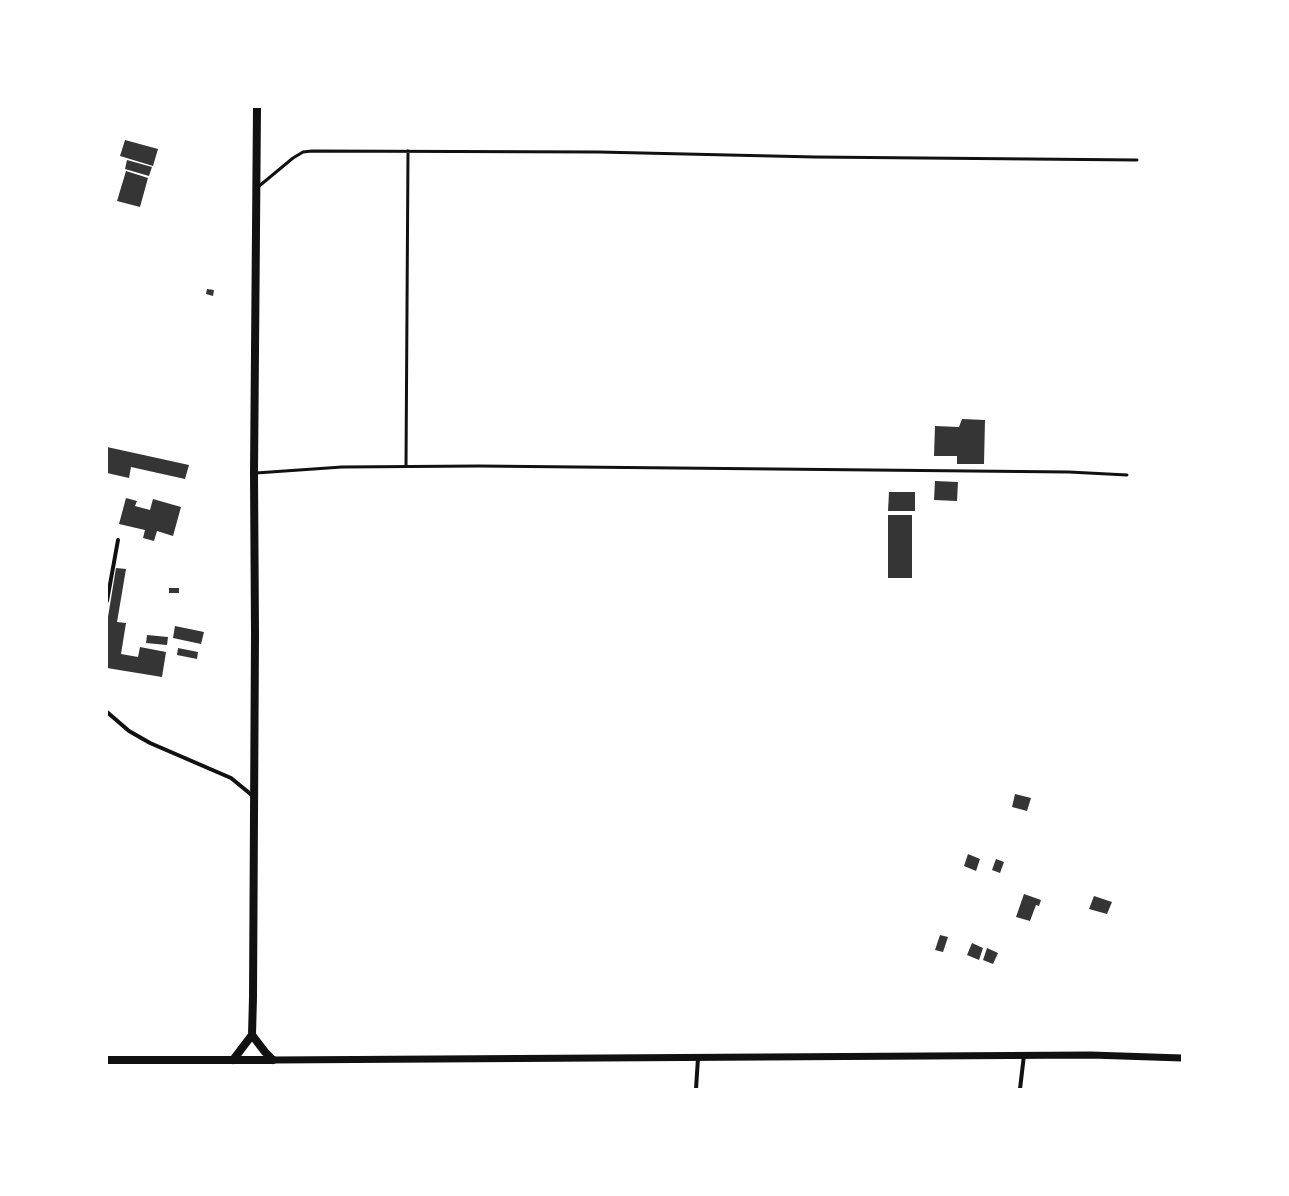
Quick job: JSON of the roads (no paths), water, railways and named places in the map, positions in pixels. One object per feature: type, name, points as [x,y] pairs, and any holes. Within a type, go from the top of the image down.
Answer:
[{"type":"main road","points":[[233,1060],[252,1035],[257,107]]},
{"type":"main road","points":[[252,1035],[273,1060]]},
{"type":"main road","points":[[107,1060],[273,1060]]},
{"type":"street","points":[[107,601],[118,540]]},
{"type":"street","points":[[107,712],[129,731],[150,743],[231,778],[254,797]]},
{"type":"street","points":[[273,1060],[1024,1055],[1182,1058]]},
{"type":"street","points":[[1020,1089],[1024,1055]]},
{"type":"street","points":[[696,1089],[698,1058]]},
{"type":"lane","points":[[257,188],[293,158],[303,152],[312,151],[598,152],[815,157],[1137,160]]},
{"type":"lane","points":[[406,466],[408,151]]},
{"type":"lane","points":[[254,473],[342,467],[406,466],[1061,472],[1128,475]]}]
